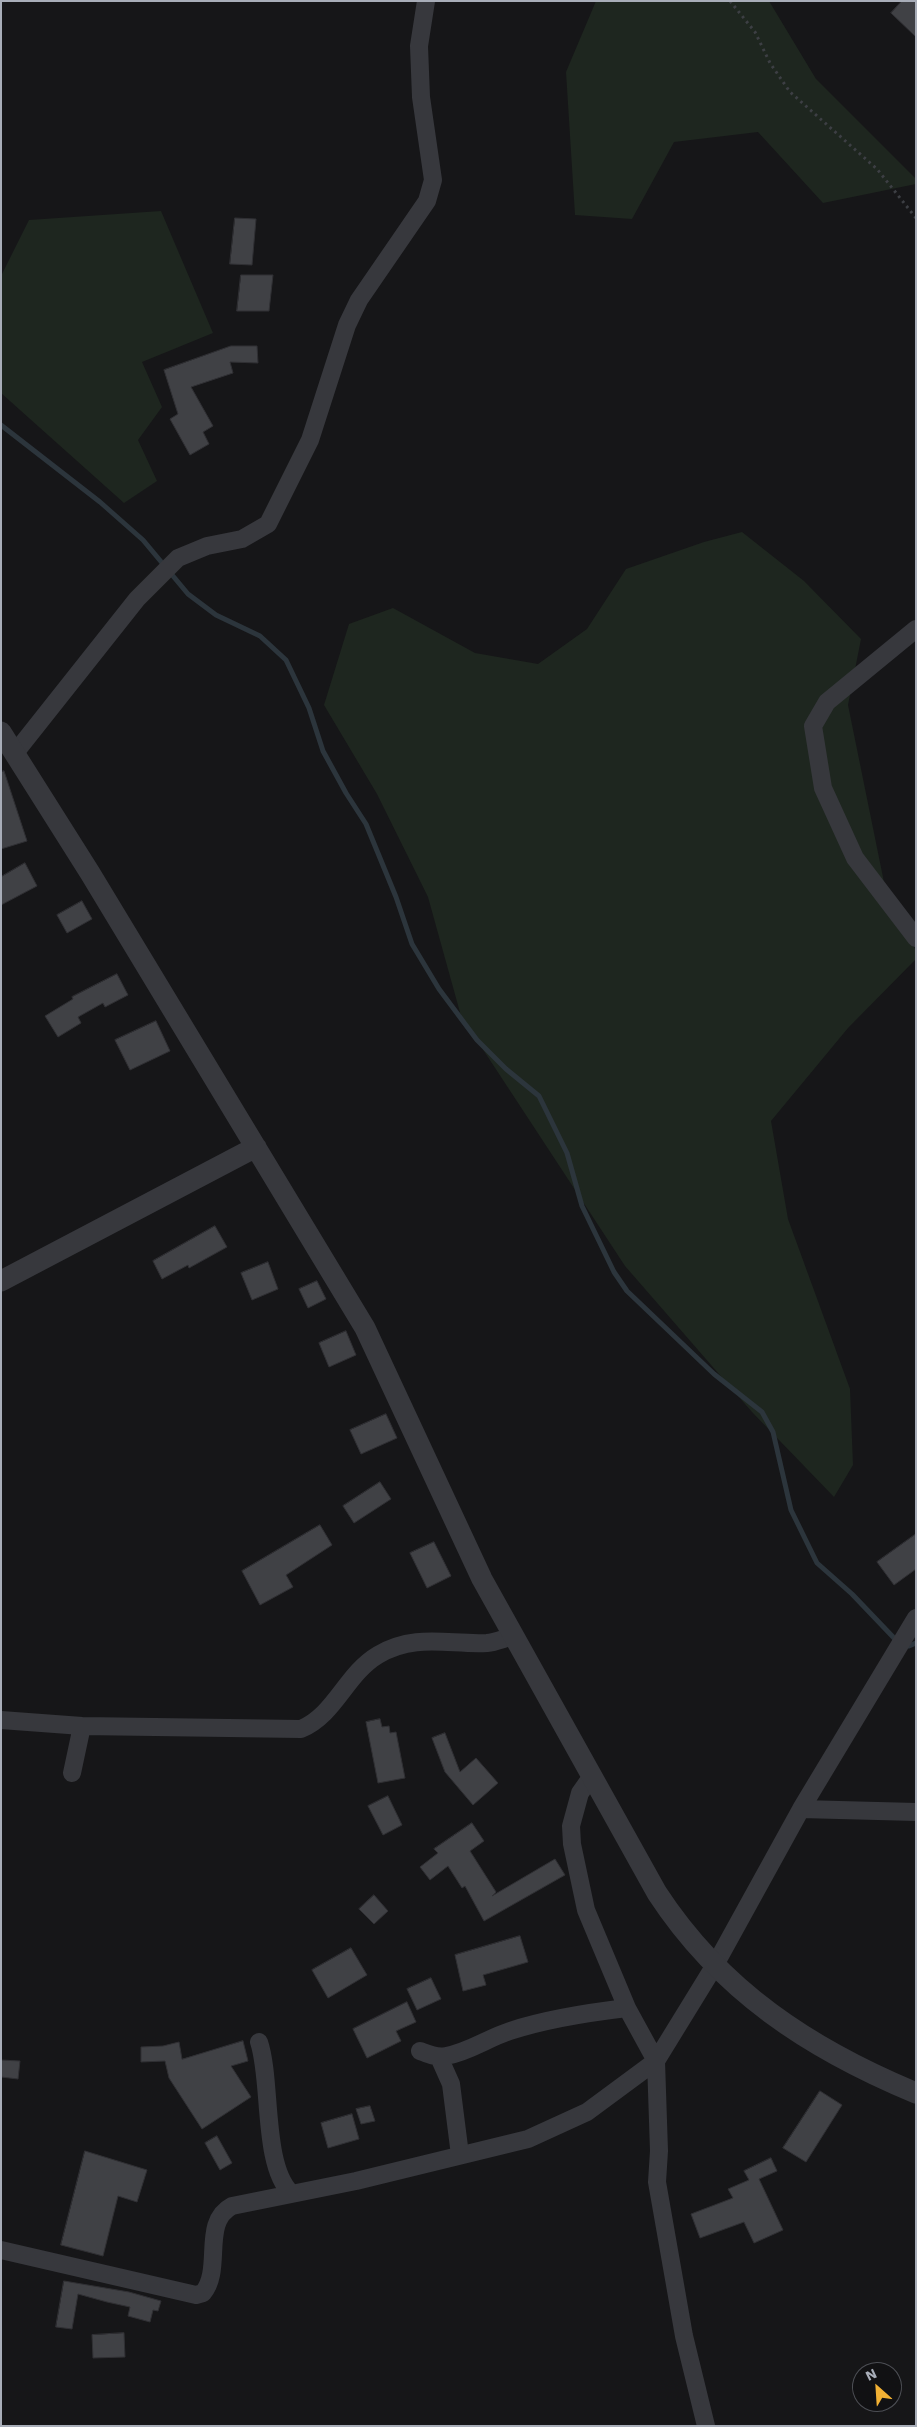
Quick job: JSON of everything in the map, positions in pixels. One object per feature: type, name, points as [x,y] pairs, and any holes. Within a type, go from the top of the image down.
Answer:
[{"type":"street","points":[[16,753],[137,599],[178,558],[207,546],[242,539],[268,524],[310,440],[347,325],[355,308],[427,201],[433,180],[420,97],[419,46],[426,1]]},
{"type":"street","points":[[916,629],[828,702],[813,726],[823,788],[855,858],[916,938]]},
{"type":"street","points":[[1,732],[16,753],[365,1328],[482,1579],[670,1912],[714,1965],[759,2006],[831,2054],[916,2093]]},
{"type":"street","points":[[1,1281],[256,1147]]},
{"type":"street","points":[[1,2250],[196,2295],[203,2293],[211,2278],[216,2227],[225,2210],[243,2203],[356,2181],[528,2139],[567,2123],[587,2112],[656,2061],[714,1965],[801,1809],[916,1618]]},
{"type":"street","points":[[1,1720],[82,1726],[302,1729],[314,1724],[347,1683],[378,1655],[408,1644],[440,1640],[488,1643],[514,1636]]},
{"type":"street","points":[[72,1773],[82,1726]]},
{"type":"street","points":[[592,1776],[580,1793],[571,1826],[572,1844],[586,1910],[627,2008],[656,2061],[659,2152],[657,2182],[684,2336],[706,2426]]},
{"type":"street","points":[[801,1809],[916,1812]]},
{"type":"street","points":[[420,2051],[439,2057],[467,2050],[510,2030],[594,2012],[627,2008]]},
{"type":"street","points":[[259,2042],[265,2072],[275,2162],[284,2186],[291,2193]]},
{"type":"street","points":[[439,2057],[451,2084],[460,2156]]},
{"type":"path","points":[[730,1],[755,32],[770,63],[790,92],[877,169],[916,218]]},
{"type":"shaded area","points":[[596,1],[769,1],[816,79],[916,179],[916,184],[823,203],[758,132],[674,142],[632,219],[575,215],[566,72]]},
{"type":"shaded area","points":[[161,211],[213,333],[142,362],[162,407],[138,440],[157,481],[124,503],[1,393],[1,276],[29,220]]},
{"type":"shaded area","points":[[742,532],[804,581],[861,639],[848,705],[886,892],[916,951],[916,959],[848,1028],[771,1121],[788,1219],[850,1389],[853,1465],[834,1497],[752,1412],[625,1266],[461,1016],[428,897],[377,794],[324,705],[349,624],[393,608],[475,653],[538,664],[587,629],[626,569],[704,542]]},
{"type":"building","points":[[902,1],[916,1],[916,37],[891,13]]},
{"type":"building","points":[[235,218],[256,219],[252,265],[230,264]]},
{"type":"building","points":[[241,275],[273,275],[269,311],[237,311]]},
{"type":"building","points":[[231,346],[257,346],[258,363],[230,362],[233,373],[191,387],[213,426],[203,432],[209,444],[190,455],[170,419],[178,414],[164,370]]},
{"type":"building","points":[[4,771],[27,841],[1,849],[1,772]]},
{"type":"building","points":[[25,863],[37,886],[1,905],[1,877]]},
{"type":"building","points":[[82,901],[92,919],[67,933],[57,915]]},
{"type":"building","points":[[117,974],[128,995],[105,1007],[103,1003],[78,1017],[81,1023],[58,1037],[45,1016],[73,999],[72,997]]},
{"type":"building","points":[[156,1021],[170,1051],[130,1070],[115,1040]]},
{"type":"building","points":[[215,1226],[227,1247],[189,1268],[188,1265],[162,1279],[153,1261]]},
{"type":"building","points":[[268,1262],[278,1289],[252,1300],[241,1273]]},
{"type":"building","points":[[317,1281],[326,1299],[308,1308],[299,1289]]},
{"type":"building","points":[[346,1331],[356,1355],[329,1367],[319,1343]]},
{"type":"building","points":[[386,1414],[397,1438],[361,1454],[350,1430]]},
{"type":"building","points":[[380,1482],[391,1499],[354,1523],[343,1506]]},
{"type":"building","points":[[320,1525],[332,1545],[286,1575],[293,1587],[260,1605],[242,1571]]},
{"type":"building","points":[[916,1534],[916,1569],[894,1585],[877,1562]]},
{"type":"building","points":[[434,1542],[451,1576],[427,1588],[410,1553]]},
{"type":"building","points":[[380,1719],[382,1727],[389,1726],[390,1733],[396,1732],[405,1778],[378,1783],[366,1722]]},
{"type":"building","points":[[445,1733],[460,1772],[476,1758],[498,1783],[473,1805],[445,1772],[432,1738]]},
{"type":"building","points":[[388,1796],[402,1825],[383,1835],[368,1806]]},
{"type":"building","points":[[472,1823],[484,1841],[470,1851],[496,1892],[492,1896],[555,1859],[565,1875],[484,1921],[465,1886],[462,1888],[448,1866],[430,1880],[420,1867],[438,1853],[434,1849]]},
{"type":"building","points":[[374,1895],[388,1911],[374,1924],[359,1909]]},
{"type":"building","points":[[520,1936],[528,1962],[483,1975],[486,1985],[463,1991],[455,1955]]},
{"type":"building","points":[[351,1948],[367,1975],[328,1998],[312,1970]]},
{"type":"building","points":[[431,1978],[441,1999],[417,2010],[407,1989]]},
{"type":"building","points":[[407,2002],[416,2022],[396,2031],[401,2041],[367,2058],[353,2029]]},
{"type":"building","points":[[243,2041],[248,2061],[231,2066],[251,2097],[202,2129],[169,2078],[165,2061],[141,2062],[141,2047],[163,2046],[179,2042],[182,2059]]},
{"type":"building","points":[[1,2060],[20,2061],[18,2079],[1,2077]]},
{"type":"building","points":[[820,2091],[842,2105],[806,2162],[783,2148]]},
{"type":"building","points":[[370,2106],[375,2121],[361,2124],[356,2109]]},
{"type":"building","points":[[352,2114],[359,2139],[328,2148],[321,2123]]},
{"type":"building","points":[[217,2136],[232,2163],[220,2170],[205,2143]]},
{"type":"building","points":[[85,2151],[147,2170],[137,2202],[118,2196],[103,2256],[61,2245]]},
{"type":"building","points":[[771,2158],[777,2171],[759,2179],[783,2230],[754,2243],[744,2222],[700,2238],[691,2214],[733,2198],[728,2189],[749,2180],[744,2171]]},
{"type":"building","points":[[64,2281],[129,2292],[161,2301],[158,2311],[153,2310],[150,2322],[128,2316],[130,2307],[78,2294],[72,2329],[56,2327]]},
{"type":"building","points":[[124,2333],[125,2357],[93,2358],[92,2335]]},
{"type":"waterway","points":[[1,425],[100,502],[143,540],[188,594],[216,615],[260,636],[286,660],[309,708],[323,751],[366,824],[396,897],[412,944],[439,989],[477,1040],[506,1069],[539,1096],[567,1153],[582,1206],[614,1272],[627,1291],[714,1374],[762,1412],[773,1432],[791,1510],[817,1563],[852,1594],[894,1638],[909,1646],[916,1643]]}]
